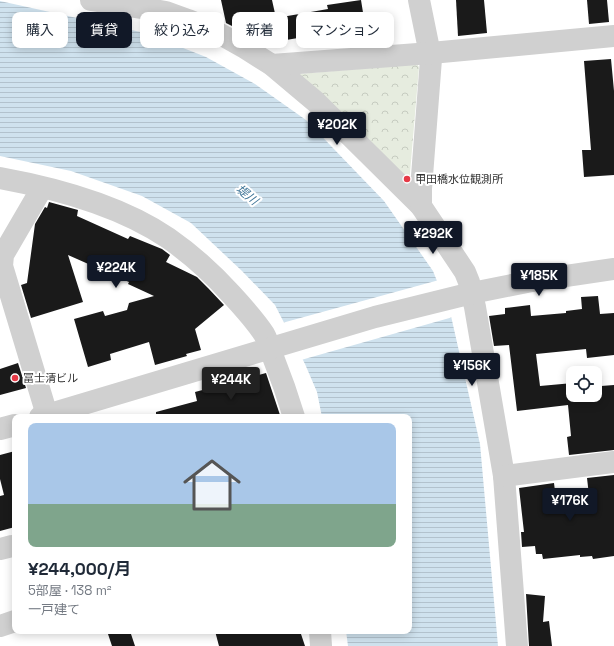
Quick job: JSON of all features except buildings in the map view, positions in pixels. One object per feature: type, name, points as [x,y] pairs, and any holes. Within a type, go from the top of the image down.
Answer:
[{"type":"street","points":[[91,0],[167,6],[188,20],[213,30],[272,65],[316,102],[421,206],[465,272],[470,282],[466,294],[496,428],[504,476],[517,646]]},
{"type":"street","points":[[419,0],[431,53],[421,206]]},
{"type":"street","points":[[272,65],[431,53],[614,36]]},
{"type":"street","points":[[0,178],[42,188],[122,213],[168,238],[195,259],[218,279],[254,320],[274,347],[293,414]]},
{"type":"street","points":[[42,188],[32,208],[3,255],[2,266],[42,414]]},
{"type":"street","points":[[50,414],[375,317],[466,294],[532,281],[614,269]]},
{"type":"street","points":[[0,429],[12,426]]},
{"type":"street","points":[[504,476],[614,462]]},
{"type":"street","points":[[0,626],[12,622]]},
{"type":"street","points":[[320,634],[321,646]]},
{"type":"green space","points":[[417,64],[419,67],[409,185],[298,74]]},
{"type":"water","name":"堤川","points":[[0,1],[50,12],[12,12],[12,48],[68,48],[68,16],[76,18],[76,48],[132,48],[132,30],[140,32],[140,48],[183,48],[206,57],[255,84],[306,120],[384,201],[433,271],[451,316],[480,444],[498,646],[348,646],[346,634],[412,634],[412,414],[321,414],[317,392],[305,364],[275,305],[242,271],[191,223],[142,196],[71,171],[0,156]]},
{"type":"pier","points":[[439,280],[453,317],[301,360],[282,323]]},
{"type":"place","name":"甲田橋水位観測所","points":[[407,179]]},
{"type":"place","name":"冨士清ビル","points":[[15,378]]}]
